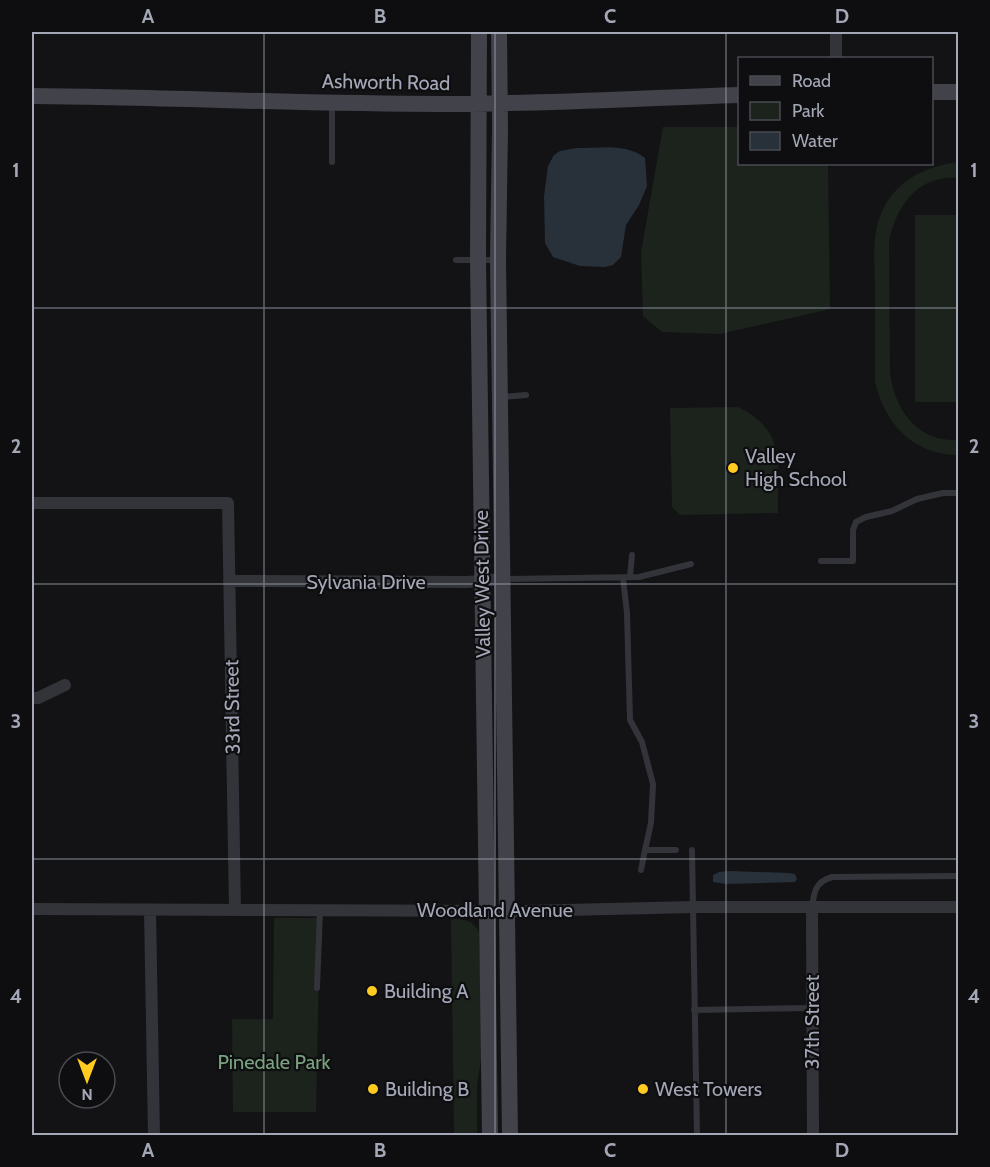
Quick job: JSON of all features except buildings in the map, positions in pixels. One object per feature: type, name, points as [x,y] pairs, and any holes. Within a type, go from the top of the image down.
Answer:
[{"type":"main road","name":"Valley West Drive","points":[[479,32],[478,260],[490,1136]]},
{"type":"main road","name":"Valley West Drive","points":[[499,32],[498,260],[510,1136]]},
{"type":"main road","points":[[933,92],[958,92]]},
{"type":"main road","name":"Ashworth Road","points":[[32,96],[500,103],[738,95]]},
{"type":"street","points":[[836,32],[836,57]]},
{"type":"street","name":"33rd Street","points":[[32,503],[228,503],[235,910]]},
{"type":"street","name":"Sylvania Drive","points":[[229,581],[482,582],[503,579]]},
{"type":"street","points":[[32,698],[38,698],[65,685]]},
{"type":"street","name":"Woodland Avenue","points":[[32,909],[507,911],[958,907]]},
{"type":"street","name":"37th Street","points":[[812,908],[813,1136]]},
{"type":"street","points":[[150,910],[154,1136]]},
{"type":"lane","points":[[332,102],[332,162]]},
{"type":"lane","points":[[456,260],[498,260]]},
{"type":"lane","points":[[500,397],[526,395]]},
{"type":"lane","points":[[820,561],[853,561],[852,530],[856,522],[866,517],[882,515],[930,495],[958,493]]},
{"type":"lane","points":[[632,555],[627,578],[630,720],[642,742],[653,784],[651,823],[641,870]]},
{"type":"lane","points":[[503,579],[627,578],[655,574],[691,564]]},
{"type":"lane","points":[[645,850],[676,850]]},
{"type":"lane","points":[[692,850],[697,1136]]},
{"type":"lane","points":[[812,908],[815,888],[823,879],[832,877],[958,876]]},
{"type":"lane","points":[[317,988],[320,910]]},
{"type":"lane","points":[[694,1010],[812,1008]]},
{"type":"green space","points":[[663,127],[738,127],[738,165],[828,165],[830,309],[720,334],[662,332],[643,316],[641,252]]},
{"type":"green space","points":[[958,162],[958,178],[944,178],[931,182],[921,187],[904,204],[889,241],[890,373],[893,387],[903,411],[911,421],[931,436],[958,440],[958,455],[942,454],[914,443],[893,423],[879,396],[875,381],[874,257],[878,222],[892,195],[914,176],[942,165]]},
{"type":"green space","points":[[915,215],[958,215],[958,402],[915,402]]},
{"type":"green space","points":[[738,407],[765,427],[772,439],[778,465],[778,513],[680,515],[672,507],[670,408]]},
{"type":"green space","name":"Pinedale Park","points":[[274,918],[320,918],[316,1112],[233,1112],[232,1019],[273,1019]]},
{"type":"green space","points":[[451,919],[468,921],[479,933],[482,1054],[477,1085],[477,1135],[454,1135]]},
{"type":"water","points":[[576,148],[621,148],[638,153],[645,158],[647,186],[639,205],[626,225],[621,257],[613,265],[580,266],[553,257],[545,243],[544,196],[548,166],[554,155],[560,151]]},
{"type":"water","points":[[729,871],[789,873],[795,874],[797,879],[795,882],[726,884],[713,882],[713,875]]},
{"type":"place","name":"Valley High School","points":[[733,468]]},
{"type":"place","name":"Building A","points":[[372,991]]},
{"type":"place","name":"Building B","points":[[373,1089]]},
{"type":"place","name":"West Towers","points":[[643,1089]]}]
